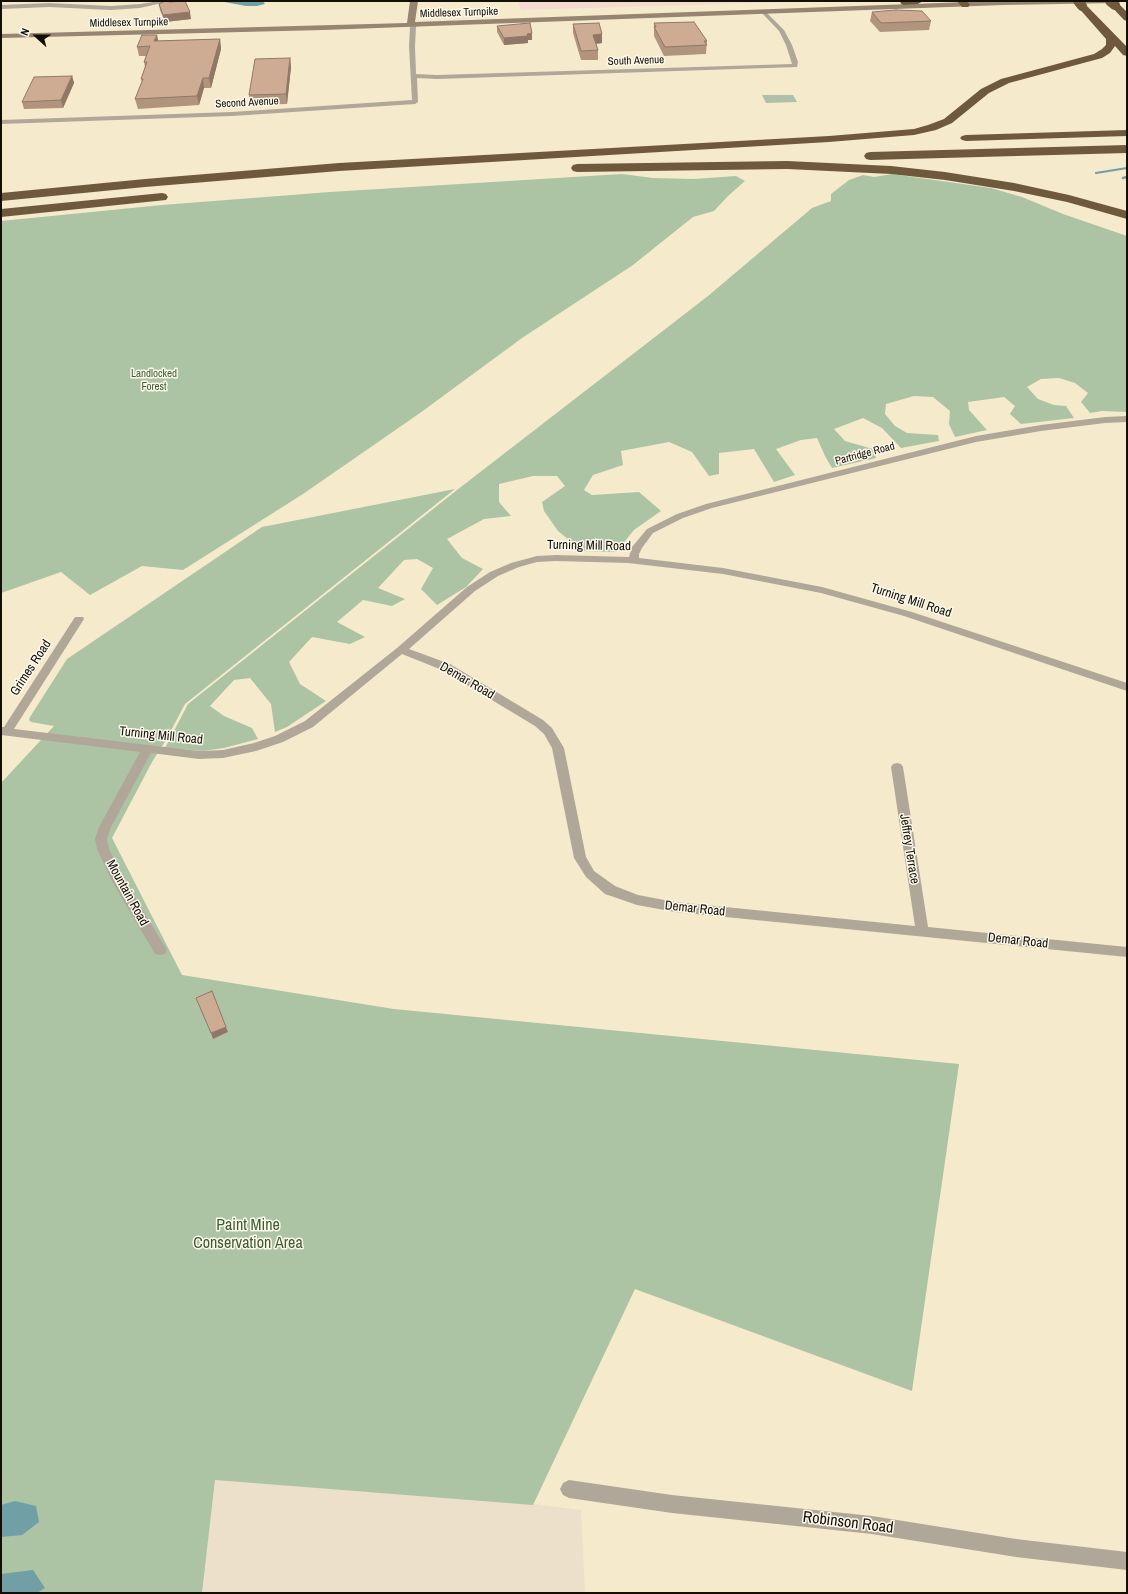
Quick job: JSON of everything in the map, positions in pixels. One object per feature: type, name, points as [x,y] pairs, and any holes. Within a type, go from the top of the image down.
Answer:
[{"type":"highway","points":[[904,2],[918,1]]},
{"type":"highway","points":[[1124,1],[1127,4]]},
{"type":"highway","points":[[1114,2],[1127,18]]},
{"type":"highway","points":[[1080,3],[1127,53]]},
{"type":"highway","points":[[1,197],[277,172],[427,161],[854,138],[924,130],[948,121],[985,91],[1001,82],[1082,61],[1101,54],[1109,48],[1111,43],[1110,37],[1106,31]]},
{"type":"highway","points":[[956,139],[1127,133]]},
{"type":"highway","points":[[630,150],[932,140]]},
{"type":"highway","points":[[563,169],[728,160],[1127,149]]},
{"type":"highway","points":[[623,166],[787,164],[904,171],[1027,189],[1075,200],[1127,215]]},
{"type":"highway","points":[[1,213],[172,196]]},
{"type":"main road","points":[[414,1],[417,21]]},
{"type":"main road","name":"Middlesex Turnpike","points":[[1,36],[131,34],[282,29],[417,21],[941,1]]},
{"type":"main road","name":"Middlesex Turnpike","points":[[417,21],[446,24],[969,3],[1114,2]]},
{"type":"main road","points":[[764,12],[771,7]]},
{"type":"main road","points":[[413,37],[420,30],[446,24]]},
{"type":"street","points":[[1,7],[49,5],[111,8],[140,6],[168,1]]},
{"type":"street","name":"South Avenue","points":[[413,76],[437,78],[795,66],[789,45],[781,30],[764,12]]},
{"type":"street","name":"Second Avenue","points":[[1,122],[237,114],[415,102],[413,76],[413,27],[417,21]]},
{"type":"street","name":"Partridge Road","points":[[634,561],[634,554],[637,547],[650,531],[680,516],[709,506],[969,440],[1041,428],[1105,420],[1127,419]]},
{"type":"street","name":"Turning Mill Road","points":[[4,731],[199,755],[222,754],[256,747],[279,739],[309,724],[401,650],[471,589],[494,574],[515,565],[537,559],[556,558],[634,561],[723,571],[822,590],[862,600],[1127,687]]},
{"type":"street","name":"Grimes Road","points":[[4,731],[79,619]]},
{"type":"street","name":"Demar Road","points":[[401,650],[415,654],[446,667],[539,723],[548,731],[558,748],[580,858],[590,874],[610,890],[637,900],[674,907],[1127,952]]},
{"type":"street","name":"Mountain Road","points":[[147,749],[105,827],[101,839],[103,850],[117,880],[160,950]]},
{"type":"street","name":"Jeffrey Terrace","points":[[897,767],[922,932]]},
{"type":"street","name":"Robinson Road","points":[[568,1489],[672,1504],[872,1525],[1016,1548],[1127,1561]]},
{"type":"shaded area","points":[[518,1],[824,1],[521,10]]},
{"type":"shaded area","points":[[215,1480],[534,1504],[581,1510],[585,1593],[202,1593]]},
{"type":"green space","points":[[762,95],[793,95],[797,102],[766,103]]},
{"type":"green space","name":"Landlocked Forest","points":[[622,174],[653,178],[694,179],[736,176],[745,181],[714,211],[693,217],[633,265],[522,338],[420,413],[303,494],[183,570],[142,566],[90,595],[61,572],[1,593],[1,221],[162,205],[330,192]]},
{"type":"green space","points":[[892,174],[991,188],[1022,197],[1063,214],[1127,236],[1127,412],[1102,411],[1090,413],[1081,402],[1088,393],[1075,383],[1059,378],[1041,379],[1027,387],[1038,399],[1054,405],[1066,406],[1074,418],[1021,424],[1010,414],[1015,406],[1004,397],[968,402],[969,410],[987,430],[955,437],[949,424],[950,411],[933,397],[914,396],[886,404],[885,414],[895,426],[907,433],[938,435],[939,441],[901,448],[882,428],[863,418],[834,429],[845,441],[873,449],[876,458],[832,468],[817,438],[801,440],[776,449],[795,475],[774,482],[754,449],[719,453],[719,474],[709,476],[692,452],[669,442],[621,451],[623,465],[593,475],[584,490],[592,495],[639,492],[661,511],[634,530],[616,552],[583,551],[558,531],[544,511],[542,502],[565,486],[557,476],[533,476],[499,484],[499,502],[511,516],[484,519],[447,539],[462,558],[483,569],[466,587],[437,605],[421,589],[433,568],[417,559],[404,560],[378,588],[405,599],[392,606],[363,600],[337,622],[365,637],[350,644],[312,637],[289,662],[300,684],[326,701],[287,727],[275,732],[271,704],[250,678],[234,680],[210,706],[224,716],[252,728],[258,739],[224,748],[202,751],[165,748],[188,704],[457,490],[708,296],[812,208],[831,201],[831,194],[849,180],[863,175],[874,177]]},
{"type":"green space","name":"Paint Mine Conservation Area","points":[[455,489],[185,704],[166,740],[152,762],[112,838],[182,975],[394,1009],[959,1064],[912,1391],[635,1289],[533,1505],[215,1480],[202,1593],[1,1593],[1,783],[54,726],[31,722],[29,720],[67,659],[262,527]]},
{"type":"water","points":[[219,1],[263,1],[265,4],[246,6]]},
{"type":"water","points":[[15,1501],[36,1506],[39,1522],[22,1535],[1,1537],[1,1505]]},
{"type":"water","points":[[33,1570],[45,1588],[37,1593],[1,1593],[1,1574]]},
{"type":"building","points":[[165,1],[185,1],[190,12],[163,15],[159,4]]},
{"type":"building","points":[[896,10],[922,11],[931,21],[881,23],[872,12]]},
{"type":"building","points":[[694,22],[707,41],[704,41],[707,45],[665,47],[654,27],[656,27],[654,23]]},
{"type":"building","points":[[530,23],[532,33],[527,34],[528,36],[504,38],[497,26]]},
{"type":"building","points":[[599,23],[602,34],[593,35],[598,50],[581,51],[573,24]]},
{"type":"building","points":[[142,35],[157,35],[154,41],[220,39],[209,78],[203,78],[197,96],[135,99],[143,79],[141,79],[147,62],[144,62],[150,46],[137,47]]},
{"type":"building","points":[[290,58],[286,94],[249,95],[255,59]]},
{"type":"building","points":[[72,76],[61,100],[22,102],[34,77]]},
{"type":"building","points":[[212,991],[226,1027],[211,1033],[196,998]]},
{"type":"waterway","points":[[1096,173],[1127,168]]},
{"type":"waterway","points":[[1123,178],[1127,177]]}]
